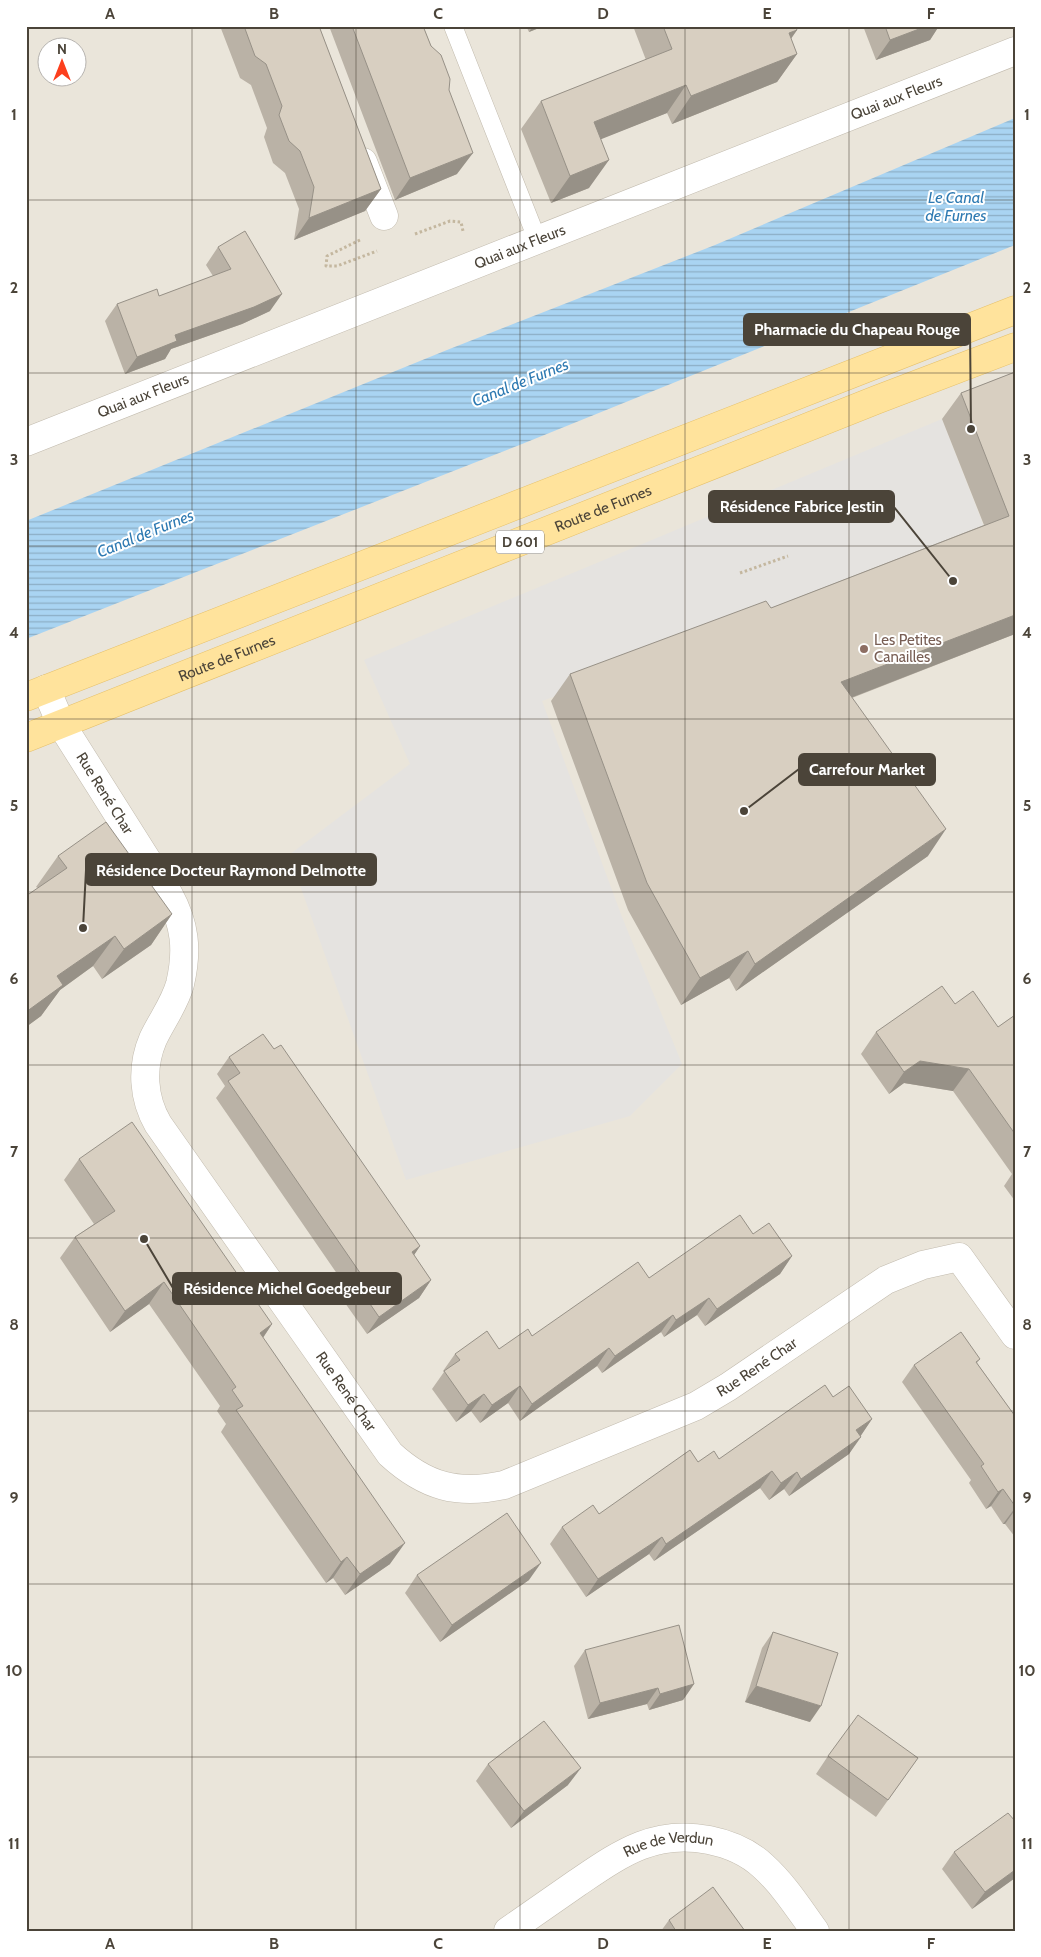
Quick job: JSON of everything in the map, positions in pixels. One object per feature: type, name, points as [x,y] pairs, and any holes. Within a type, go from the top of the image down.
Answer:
[{"type":"main road","name":"D 601","points":[[36,693],[1015,310]]},
{"type":"main road","name":"Route de Furnes","points":[[26,738],[876,400],[1015,347]]},
{"type":"street","name":"Quai aux Fleurs","points":[[26,442],[1015,51]]},
{"type":"street","points":[[353,135],[384,216]]},
{"type":"street","name":"Rue René Char","points":[[36,693],[61,724],[169,894],[182,923],[184,951],[180,984],[153,1040],[147,1057],[145,1084],[150,1111],[390,1454],[417,1476],[450,1488],[485,1489],[504,1485],[677,1414],[712,1398],[886,1280],[923,1265],[959,1257],[1015,1335]]},
{"type":"street","name":"Rue de Verdun","points":[[508,1931],[615,1857],[663,1838],[689,1838],[728,1845],[753,1858],[780,1883],[815,1931]]},
{"type":"lane","points":[[453,26],[537,239]]},
{"type":"path","points":[[740,573],[788,556]]},
{"type":"shaded area","points":[[26,26],[1015,26],[1015,1931],[26,1931]]},
{"type":"shaded area","points":[[942,419],[990,542],[542,701],[622,917],[682,1064],[630,1116],[406,1180],[289,855],[410,764],[364,660]]},
{"type":"water","name":"Le Canal de Furnes","points":[[1015,118],[1015,245],[522,444],[26,639],[26,521],[447,350],[715,245]]},
{"type":"building","points":[[244,26],[319,26],[381,189],[309,218],[314,187],[300,151],[289,141],[279,115],[282,106],[266,64],[255,56]]},
{"type":"building","points":[[352,26],[423,26],[431,46],[441,55],[450,79],[449,90],[473,153],[410,178]]},
{"type":"building","points":[[663,26],[795,26],[797,30],[789,33],[797,54],[691,96],[686,85],[594,122],[609,160],[570,176],[541,101],[672,49]]},
{"type":"building","points":[[885,26],[927,26],[890,40]]},
{"type":"building","points":[[245,231],[282,294],[254,307],[175,335],[177,341],[137,357],[117,304],[157,289],[159,296],[231,269],[218,247]]},
{"type":"building","points":[[1015,372],[1015,615],[841,682],[946,829],[755,964],[748,951],[700,978],[647,883],[570,674],[766,601],[771,608],[1009,516],[961,393]]},
{"type":"building","points":[[106,822],[172,914],[124,949],[115,936],[57,976],[63,985],[26,1012],[26,896],[67,868],[58,856]]},
{"type":"building","points":[[942,986],[955,1004],[973,991],[998,1027],[1015,1015],[1015,1134],[969,1069],[920,1061],[904,1072],[876,1032]]},
{"type":"building","points":[[263,1034],[274,1049],[281,1045],[420,1246],[412,1252],[431,1280],[379,1317],[357,1285],[365,1280],[228,1081],[240,1073],[229,1057]]},
{"type":"building","points":[[132,1122],[272,1324],[260,1333],[405,1543],[360,1574],[347,1557],[341,1562],[236,1410],[243,1406],[232,1390],[236,1387],[164,1282],[125,1311],[75,1237],[115,1211],[79,1159]]},
{"type":"building","points":[[740,1215],[753,1234],[769,1223],[792,1256],[717,1309],[709,1298],[676,1320],[673,1315],[615,1356],[609,1348],[532,1404],[520,1386],[492,1405],[484,1394],[468,1405],[444,1371],[460,1360],[455,1354],[487,1331],[499,1349],[528,1329],[532,1336],[638,1262],[649,1278]]},
{"type":"building","points":[[961,1332],[980,1359],[976,1362],[1015,1416],[1015,1506],[1003,1489],[998,1492],[981,1466],[984,1464],[914,1365]]},
{"type":"building","points":[[825,1385],[833,1397],[849,1386],[872,1419],[856,1430],[861,1437],[801,1479],[797,1472],[781,1483],[772,1471],[666,1544],[662,1537],[598,1579],[562,1527],[593,1505],[599,1514],[690,1450],[698,1462],[714,1451],[719,1459]]},
{"type":"building","points":[[507,1513],[541,1563],[452,1625],[417,1575]]},
{"type":"building","points":[[679,1625],[694,1684],[660,1694],[658,1688],[600,1703],[585,1650]]},
{"type":"building","points":[[773,1632],[838,1653],[821,1706],[756,1686]]},
{"type":"building","points":[[858,1715],[918,1758],[888,1800],[828,1756]]},
{"type":"building","points":[[544,1721],[581,1768],[524,1811],[488,1764]]},
{"type":"building","points":[[1008,1813],[1015,1821],[1015,1870],[985,1892],[954,1852]]},
{"type":"building","points":[[713,1887],[745,1931],[676,1931],[669,1920]]},
{"type":"place","name":"Pharmacie du Chapeau Rouge","points":[[971,429]]},
{"type":"place","name":"Résidence Fabrice Jestin","points":[[953,581]]},
{"type":"place","name":"Les Petites Canailles","points":[[864,649]]},
{"type":"place","name":"Carrefour Market","points":[[744,811]]},
{"type":"place","name":"Résidence Docteur Raymond Delmotte","points":[[83,928]]},
{"type":"place","name":"Résidence Michel Goedgebeur","points":[[144,1239]]},
{"type":"water label","name":"Canal de Furnes","points":[[520,382]]},
{"type":"water label","name":"Canal de Furnes","points":[[145,533]]}]
